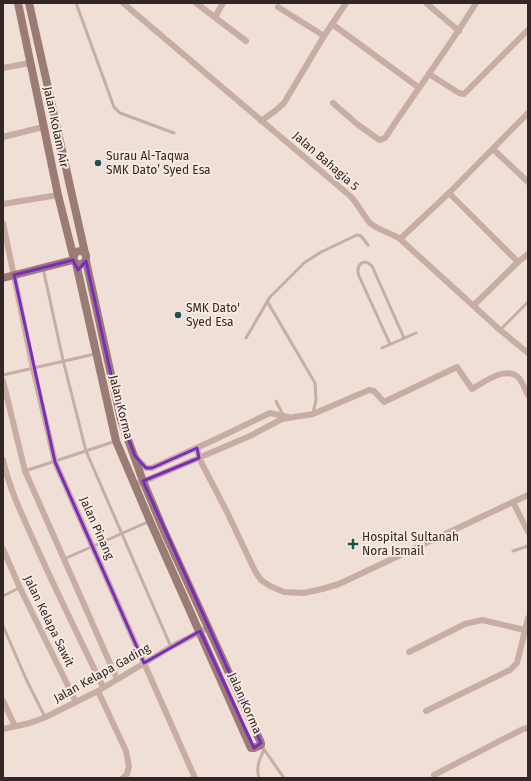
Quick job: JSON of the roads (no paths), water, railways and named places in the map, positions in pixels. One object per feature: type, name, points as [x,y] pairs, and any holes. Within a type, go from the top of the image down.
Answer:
[{"type":"street","name":"Jalan Kolam Air","points":[[18,3],[43,127],[74,259]]},
{"type":"street","name":"Jalan Kolam Air","points":[[30,3],[85,257]]},
{"type":"street","name":"Jalan Bahagia 5","points":[[123,3],[349,195],[357,203],[364,216],[371,224],[379,229],[392,233],[400,239],[500,330],[527,350]]},
{"type":"street","points":[[196,3],[246,41]]},
{"type":"street","points":[[215,17],[223,3]]},
{"type":"street","points":[[261,121],[275,111],[284,102],[346,3]]},
{"type":"street","points":[[426,3],[459,30]]},
{"type":"street","points":[[333,103],[357,124],[380,140],[385,138],[476,3]]},
{"type":"street","points":[[278,7],[324,36]]},
{"type":"street","points":[[332,24],[418,87]]},
{"type":"street","points":[[429,74],[464,94],[528,30]]},
{"type":"street","points":[[3,68],[30,63]]},
{"type":"street","points":[[400,239],[449,193],[528,113]]},
{"type":"street","points":[[3,137],[43,127]]},
{"type":"street","points":[[493,149],[528,182]]},
{"type":"street","points":[[449,193],[518,262]]},
{"type":"street","points":[[3,204],[58,195]]},
{"type":"street","name":"Jalan Pinang","points":[[3,223],[33,368],[55,462],[195,778]]},
{"type":"street","points":[[3,278],[74,259],[79,251],[85,257],[82,264],[74,259]]},
{"type":"street","points":[[474,305],[528,254]]},
{"type":"street","name":"Jalan Korma","points":[[74,259],[116,441],[251,748],[262,748],[209,627],[164,531],[143,481],[121,420],[85,257]]},
{"type":"street","points":[[135,456],[146,468],[152,468],[270,413],[290,418],[313,414],[369,390],[374,391],[384,402],[457,367],[472,388],[500,374],[510,374],[519,379],[528,395]]},
{"type":"street","points":[[3,381],[25,471],[118,679]]},
{"type":"street","points":[[135,485],[250,436],[283,417]]},
{"type":"street","points":[[212,441],[216,451]]},
{"type":"street","points":[[197,448],[199,458],[255,571],[261,580],[284,592],[304,593],[339,584],[528,495]]},
{"type":"street","points":[[3,460],[5,478],[101,689],[126,751],[130,766],[127,774],[123,778]]},
{"type":"street","points":[[513,502],[528,532]]},
{"type":"street","name":"Jalan Kelapa Sawit","points":[[3,549],[20,588],[76,702]]},
{"type":"street","points":[[426,711],[510,670],[517,663],[528,618]]},
{"type":"street","points":[[409,652],[465,624],[482,620],[525,630]]},
{"type":"street","name":"Jalan Kelapa Gading","points":[[3,729],[30,723],[46,717],[101,689],[171,647],[209,627]]},
{"type":"street","points":[[3,701],[15,726]]},
{"type":"street","points":[[434,775],[523,729],[528,728]]},
{"type":"lane","points":[[76,3],[114,107],[120,113],[174,133]]},
{"type":"lane","points":[[246,338],[267,301],[304,263],[321,252],[357,235],[362,236],[368,245]]},
{"type":"lane","points":[[390,344],[357,271],[358,266],[361,264],[366,262],[372,266],[404,338]]},
{"type":"lane","points":[[43,268],[63,360],[86,451],[171,647]]},
{"type":"lane","points":[[267,301],[315,383],[316,400],[313,414]]},
{"type":"lane","points":[[500,330],[528,302]]},
{"type":"lane","points":[[382,348],[416,332]]},
{"type":"lane","points":[[3,375],[96,353]]},
{"type":"lane","points":[[276,400],[283,417]]},
{"type":"lane","points":[[25,471],[116,441]]},
{"type":"lane","points":[[64,559],[150,521]]},
{"type":"lane","points":[[513,551],[528,546]]},
{"type":"lane","points":[[3,596],[20,588]]},
{"type":"lane","points":[[3,626],[27,681],[46,717]]},
{"type":"lane","points":[[260,778],[258,772],[258,762],[262,748]]},
{"type":"lane","points":[[262,748],[284,778]]},
{"type":"place","name":"Surau Al-Taqwa SMK Dato’ Syed Esa","points":[[98,163]]},
{"type":"place","name":"SMK Dato' Syed Esa","points":[[178,315]]},
{"type":"place","name":"Hospital Sultanah Nora Ismail","points":[[353,544]]}]
